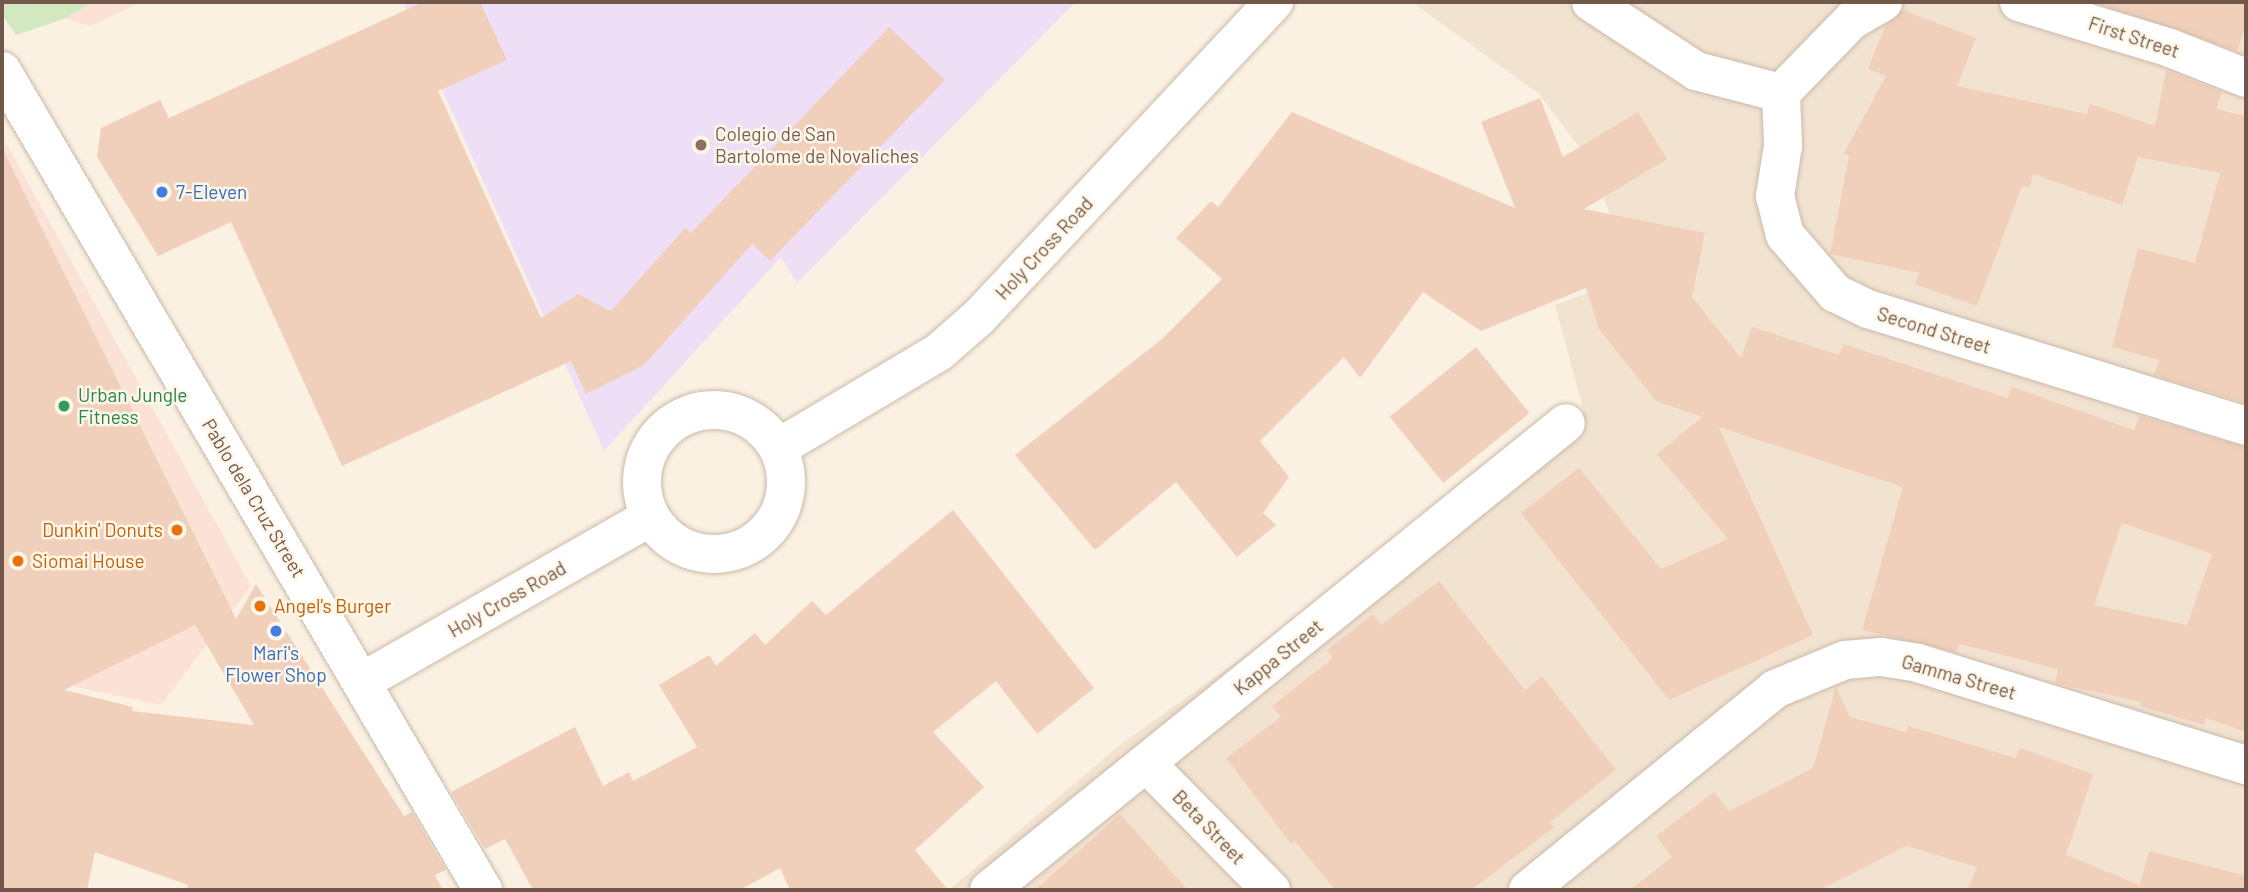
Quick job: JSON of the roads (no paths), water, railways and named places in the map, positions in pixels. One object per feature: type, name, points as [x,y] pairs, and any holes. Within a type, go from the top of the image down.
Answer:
[{"type":"street","name":"Holy Cross Road","points":[[778,448],[939,352],[979,317],[1274,2]]},
{"type":"street","points":[[1591,2],[1696,71],[1781,93],[1852,20],[1883,2]]},
{"type":"street","name":"First Street","points":[[2019,2],[2171,48],[2246,78]]},
{"type":"street","name":"Pablo dela Cruz Street","points":[[2,72],[484,890]]},
{"type":"street","name":"Second Street","points":[[1781,93],[1783,146],[1775,196],[1782,222],[1806,265],[1835,293],[1868,309],[2246,426]]},
{"type":"street","points":[[717,410],[741,415],[763,429],[778,448],[786,472],[785,497],[775,520],[759,539],[736,551],[699,552],[666,537],[650,517],[642,493],[647,456],[669,426],[691,414],[717,410]]},
{"type":"street","name":"Kappa Street","points":[[989,890],[1566,423]]},
{"type":"street","name":"Holy Cross Road","points":[[363,681],[650,517]]},
{"type":"street","name":"Gamma Street","points":[[1528,890],[1775,689],[1845,660],[1881,657],[1918,663],[2246,765]]},
{"type":"street","name":"Beta Street","points":[[1147,764],[1271,890]]},
{"type":"place","name":"Colegio de San Bartolome de Novaliches","points":[[701,145]]},
{"type":"place","name":"7-Eleven","points":[[162,192]]},
{"type":"place","name":"Urban Jungle Fitness","points":[[64,406]]},
{"type":"place","name":"Dunkin' Donuts","points":[[177,530]]},
{"type":"place","name":"Siomai House","points":[[18,561]]},
{"type":"place","name":"Angel's Burger","points":[[260,606]]},
{"type":"place","name":"Mari's Flower Shop","points":[[276,631]]}]
